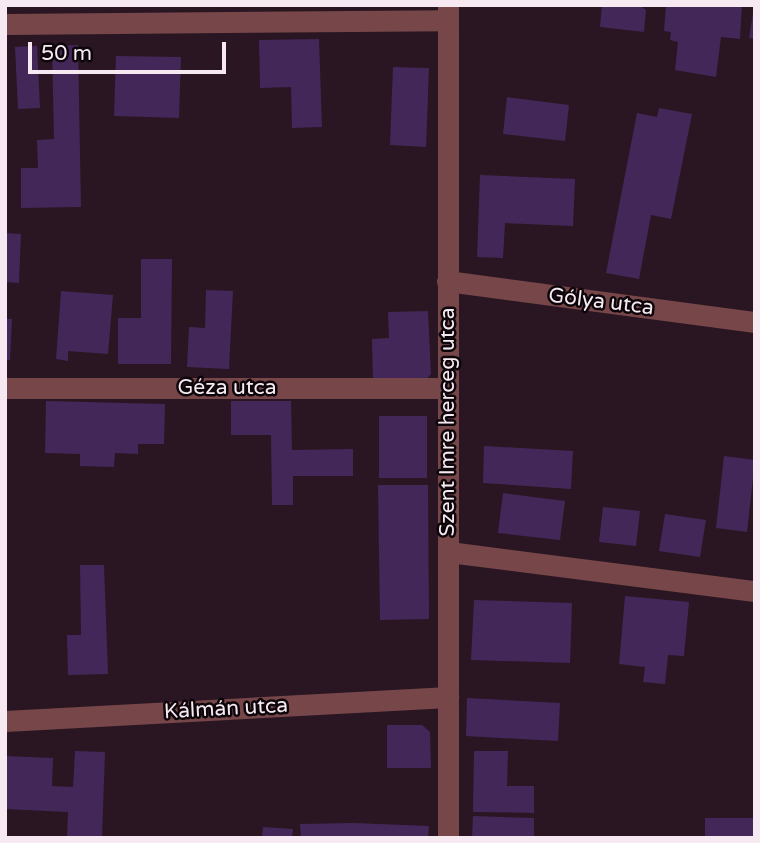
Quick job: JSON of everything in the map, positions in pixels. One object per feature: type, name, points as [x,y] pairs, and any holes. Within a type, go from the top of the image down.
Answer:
[{"type":"street","points":[[5,24],[448,13]]},
{"type":"street","name":"Szent Imre herceg utca","points":[[448,13],[448,838]]},
{"type":"street","name":"Gólya utca","points":[[447,281],[755,322]]},
{"type":"street","name":"Géza utca","points":[[5,388],[448,388]]},
{"type":"street","points":[[449,552],[755,591]]},
{"type":"street","name":"Kálmán utca","points":[[5,721],[448,697]]},
{"type":"building","points":[[602,5],[639,5],[646,10],[644,32],[600,27]]},
{"type":"building","points":[[666,5],[742,5],[740,39],[721,37],[716,77],[675,70],[678,42],[670,40],[671,32],[664,31]]},
{"type":"building","points":[[755,13],[755,39],[749,38]]},
{"type":"building","points":[[319,39],[322,127],[292,128],[291,87],[260,88],[259,40]]},
{"type":"building","points":[[78,45],[81,207],[21,208],[21,168],[38,168],[37,140],[54,139],[52,46]]},
{"type":"building","points":[[37,46],[40,108],[18,109],[15,47]]},
{"type":"building","points":[[116,56],[181,57],[179,118],[114,116]]},
{"type":"building","points":[[393,67],[429,68],[426,147],[390,145]]},
{"type":"building","points":[[507,97],[569,105],[565,141],[503,134]]},
{"type":"building","points":[[659,108],[692,114],[671,219],[651,215],[639,279],[606,273],[637,113],[657,117]]},
{"type":"building","points":[[480,175],[575,179],[573,226],[505,223],[503,258],[477,257]]},
{"type":"building","points":[[5,233],[21,234],[19,283],[5,282]]},
{"type":"building","points":[[141,259],[172,259],[171,364],[118,364],[118,318],[141,318]]},
{"type":"building","points":[[206,290],[233,291],[229,369],[187,367],[189,327],[205,328]]},
{"type":"building","points":[[61,291],[113,295],[108,354],[68,351],[68,361],[56,359]]},
{"type":"building","points":[[428,311],[431,374],[424,382],[373,384],[372,339],[389,338],[388,312]]},
{"type":"building","points":[[5,319],[12,319],[10,360],[5,360]]},
{"type":"building","points":[[46,401],[165,404],[164,444],[138,444],[138,454],[115,453],[114,467],[80,466],[80,454],[45,453]]},
{"type":"building","points":[[231,401],[291,401],[292,450],[353,449],[353,476],[293,476],[293,505],[272,505],[271,435],[231,435]]},
{"type":"building","points":[[379,416],[427,416],[427,478],[379,478]]},
{"type":"building","points":[[484,446],[573,451],[571,489],[483,483]]},
{"type":"building","points":[[724,456],[755,460],[747,532],[716,528]]},
{"type":"building","points":[[378,485],[428,485],[429,619],[380,620]]},
{"type":"building","points":[[503,493],[565,501],[560,540],[498,533]]},
{"type":"building","points":[[603,507],[640,511],[636,546],[599,542]]},
{"type":"building","points":[[665,514],[706,520],[700,557],[659,551]]},
{"type":"building","points":[[80,565],[104,565],[108,674],[68,675],[67,635],[81,635]]},
{"type":"building","points":[[625,596],[689,602],[684,656],[668,655],[665,684],[643,682],[645,667],[619,664]]},
{"type":"building","points":[[474,600],[572,603],[570,663],[471,660]]},
{"type":"building","points":[[467,698],[560,703],[558,741],[466,736]]},
{"type":"building","points":[[387,725],[422,725],[430,732],[431,768],[387,768]]},
{"type":"building","points":[[75,751],[105,752],[102,838],[67,838],[68,812],[5,809],[5,756],[53,758],[52,786],[73,787]]},
{"type":"building","points":[[474,751],[508,751],[507,786],[534,786],[534,813],[473,812]]},
{"type":"building","points":[[473,816],[534,818],[534,838],[472,838]]},
{"type":"building","points":[[705,818],[755,818],[755,838],[705,838]]},
{"type":"building","points":[[300,824],[429,826],[428,838],[301,838]]},
{"type":"building","points":[[263,827],[293,829],[292,838],[262,838]]}]
